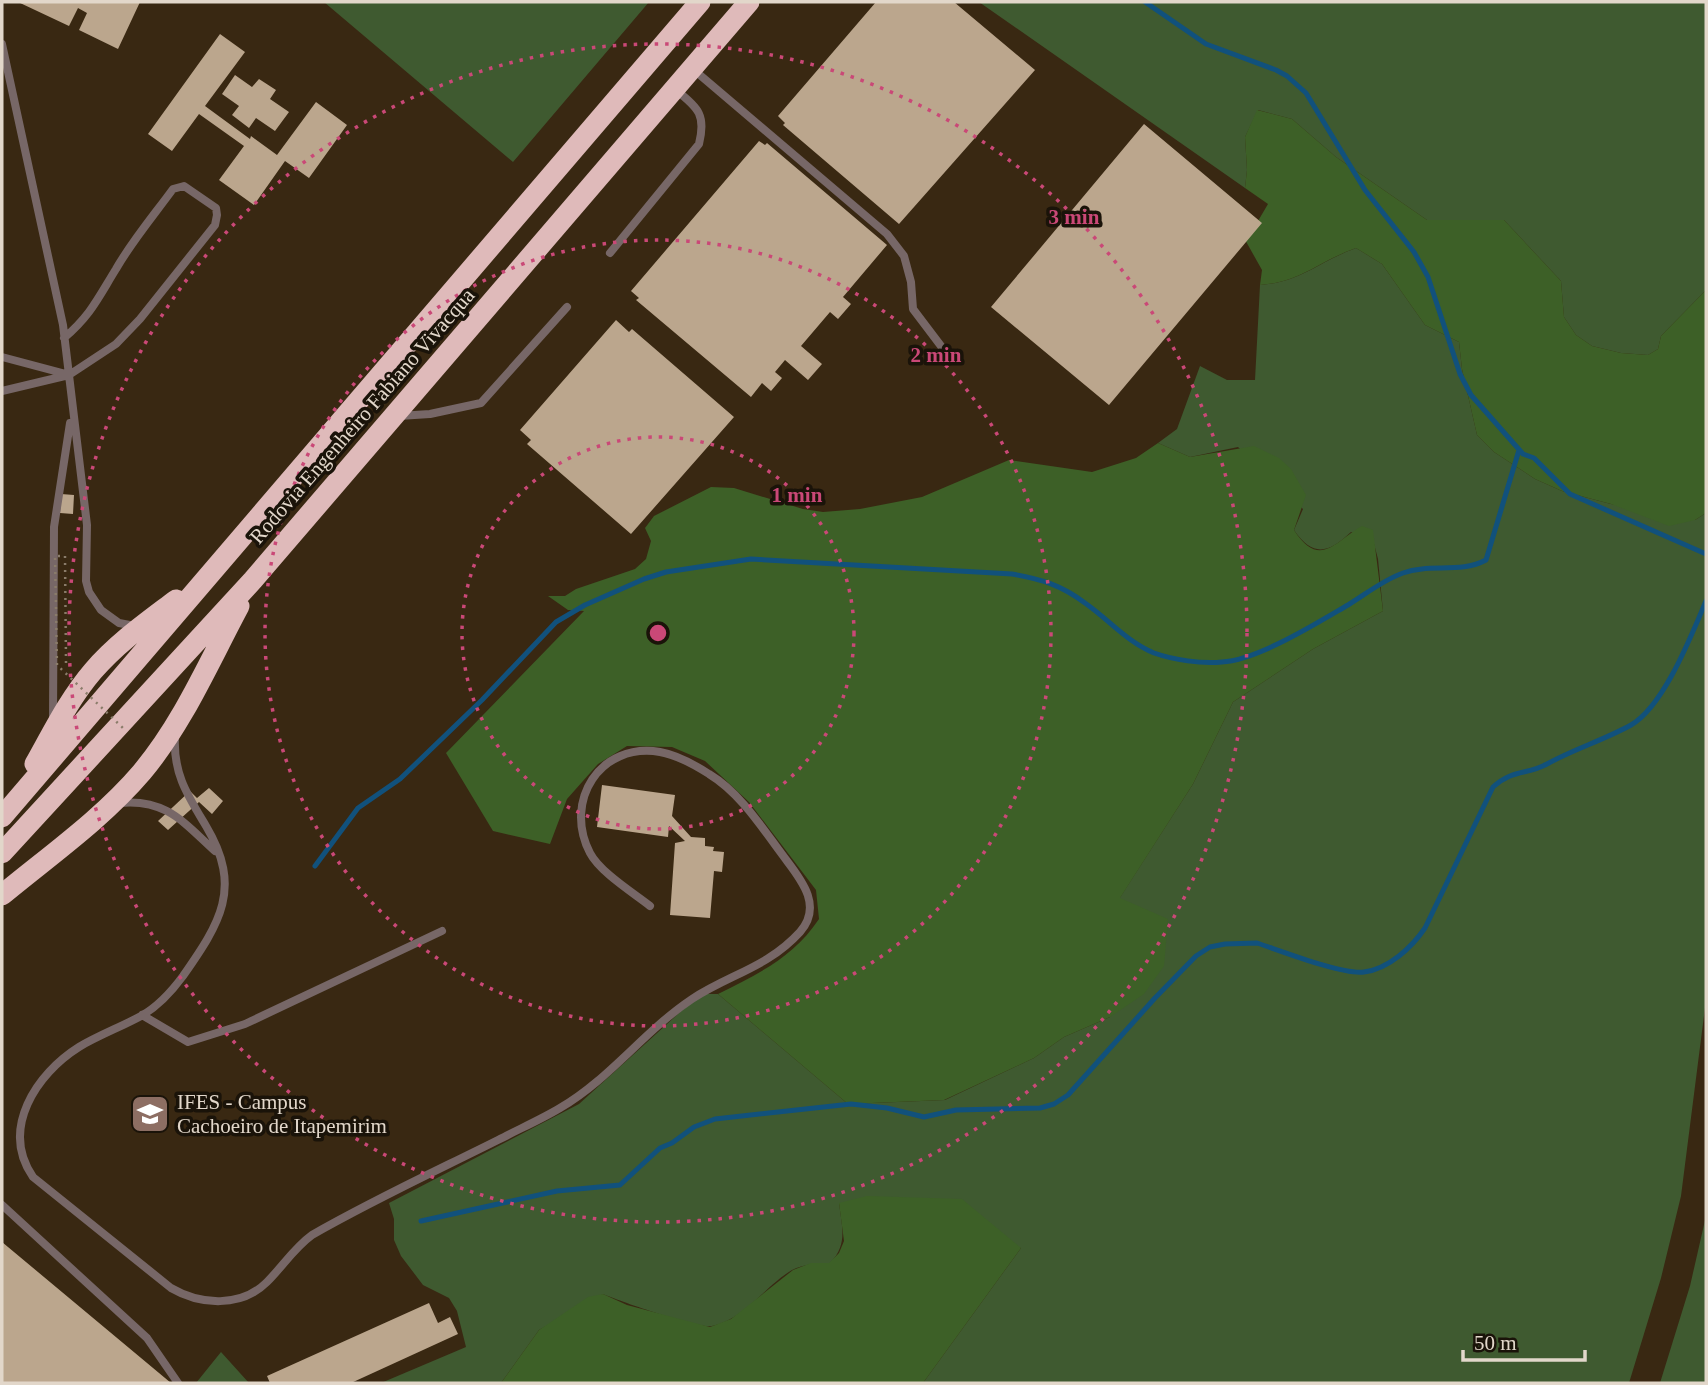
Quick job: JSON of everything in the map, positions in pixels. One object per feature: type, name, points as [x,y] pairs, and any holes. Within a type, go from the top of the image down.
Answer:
[{"type":"highway","name":"Rodovia Engenheiro Fabiano Vivacqua","points":[[8,810],[700,2]]},
{"type":"highway","name":"Rodovia Engenheiro Fabiano Vivacqua","points":[[2,853],[253,580],[749,2]]},
{"type":"highway","points":[[8,810],[53,731],[92,671],[141,626],[205,579]]},
{"type":"highway","points":[[2,895],[109,804],[142,772],[175,725],[253,580]]},
{"type":"lane","points":[[2,44],[64,338],[87,525],[86,581],[89,592],[109,618],[130,626],[141,626]]},
{"type":"lane","points":[[692,68],[887,234],[904,256],[914,309],[941,346]]},
{"type":"lane","points":[[610,253],[699,144],[704,127],[697,108],[674,89]]},
{"type":"lane","points":[[2,391],[69,375],[116,344],[140,319],[215,225],[216,208],[184,186],[173,189],[116,268],[102,296],[64,338]]},
{"type":"lane","points":[[393,417],[430,414],[481,403],[567,307]]},
{"type":"lane","points":[[2,357],[69,375]]},
{"type":"lane","points":[[53,731],[54,527],[72,413]]},
{"type":"lane","points":[[175,725],[175,752],[180,779],[187,796],[206,826],[225,874],[225,897],[219,918],[182,977],[159,1003],[142,1015],[77,1049],[43,1078],[18,1116],[14,1133],[17,1153],[33,1177],[171,1288],[192,1298],[228,1300],[248,1294],[266,1283],[295,1249],[312,1235],[574,1099],[603,1077],[679,1009],[709,989],[752,969],[785,946],[805,925],[810,901],[803,880],[730,790],[689,763],[660,752],[643,751],[625,754],[601,768],[590,780],[584,793],[581,818],[582,833],[591,856],[650,906]]},
{"type":"lane","points":[[109,804],[142,802],[166,810],[188,825],[217,853]]},
{"type":"lane","points":[[142,1015],[188,1042],[245,1024],[442,931]]},
{"type":"lane","points":[[2,1205],[147,1338],[178,1383]]},
{"type":"path","points":[[66,663],[65,556],[55,556],[57,665],[124,729]]},
{"type":"green space","points":[[324,2],[649,2],[513,162]]},
{"type":"green space","points":[[979,2],[1706,2],[1706,290],[1661,336],[1658,349],[1648,355],[1621,353],[1592,346],[1576,335],[1564,317],[1561,281],[1504,220],[1427,220],[1336,157],[1292,119],[1258,110],[1245,137],[1245,188]]},
{"type":"green space","points":[[1257,110],[1292,119],[1336,157],[1427,220],[1504,220],[1561,281],[1564,317],[1576,335],[1592,346],[1621,353],[1648,355],[1658,349],[1661,336],[1706,290],[1706,513],[1695,520],[1669,526],[1611,504],[1562,491],[1535,479],[1494,452],[1477,435],[1462,369],[1459,342],[1425,325],[1382,264],[1356,248],[1287,280],[1260,285],[1262,270],[1239,229],[1258,221],[1268,204],[1245,188],[1245,137]]},
{"type":"green space","points":[[1356,248],[1382,264],[1425,325],[1459,342],[1462,369],[1477,435],[1494,452],[1535,479],[1562,491],[1611,504],[1695,520],[1706,513],[1706,1000],[1681,1196],[1661,1278],[1629,1383],[923,1383],[1021,1248],[839,1203],[842,1242],[830,1263],[811,1264],[792,1270],[735,1317],[724,1322],[704,1326],[603,1294],[539,1330],[501,1383],[381,1383],[466,1347],[457,1311],[449,1298],[423,1285],[401,1256],[394,1240],[394,1219],[389,1203],[579,1104],[700,994],[718,994],[848,1104],[945,1100],[1034,1058],[1064,1037],[1110,1017],[1119,899],[1193,784],[1233,702],[1313,649],[1383,611],[1378,559],[1373,540],[1351,532],[1328,548],[1308,545],[1294,530],[1303,509],[1238,447],[1190,457],[1158,443],[1177,429],[1200,366],[1227,380],[1255,380],[1260,285],[1287,280]]},
{"type":"green space","points":[[1158,443],[1190,457],[1254,446],[1279,458],[1291,469],[1306,495],[1294,530],[1303,542],[1312,548],[1328,549],[1362,526],[1373,530],[1383,611],[1313,649],[1233,702],[1193,784],[1120,898],[1168,919],[1164,966],[1144,994],[1110,1017],[1064,1037],[1034,1058],[944,1100],[848,1104],[718,994],[774,963],[798,944],[819,919],[816,890],[749,802],[705,761],[672,747],[627,746],[598,764],[567,799],[550,844],[493,831],[446,753],[584,611],[568,610],[548,596],[565,596],[576,589],[635,569],[646,559],[651,541],[645,528],[654,516],[711,487],[734,488],[803,509],[823,512],[860,509],[922,497],[1009,460],[1092,472],[1136,458]]},
{"type":"green space","points":[[867,1196],[962,1199],[1021,1248],[923,1383],[501,1383],[539,1330],[588,1297],[603,1294],[627,1305],[710,1327],[731,1319],[793,1270],[811,1263],[829,1263],[839,1253],[844,1241],[839,1203]]},
{"type":"green space","points":[[1706,1216],[1706,1383],[1660,1383],[1690,1286]]},
{"type":"green space","points":[[221,1352],[249,1383],[196,1383]]},
{"type":"building","points":[[18,2],[140,2],[118,49],[79,30],[87,13],[78,8],[69,26]]},
{"type":"building","points":[[876,2],[954,2],[1035,70],[899,224],[783,125],[785,123],[778,116]]},
{"type":"building","points":[[220,34],[245,52],[205,106],[250,139],[251,136],[277,155],[316,102],[347,125],[309,178],[285,161],[254,205],[219,180],[244,146],[199,114],[172,151],[148,134]]},
{"type":"building","points":[[235,75],[252,87],[259,79],[276,90],[270,99],[289,112],[275,131],[256,118],[249,128],[232,115],[239,106],[222,94]]},
{"type":"building","points":[[1144,124],[1262,223],[1109,405],[991,307]]},
{"type":"building","points":[[759,141],[765,145],[767,143],[887,245],[843,297],[851,304],[838,319],[830,312],[801,346],[822,364],[808,380],[785,360],[775,372],[782,378],[771,391],[762,383],[751,397],[636,300],[639,298],[631,291]]},
{"type":"building","points":[[616,320],[629,332],[632,329],[734,417],[631,534],[527,444],[531,440],[520,430]]},
{"type":"building","points":[[61,494],[74,495],[73,514],[60,513]]},
{"type":"building","points":[[602,785],[675,795],[672,816],[691,837],[705,838],[705,846],[714,847],[713,851],[724,852],[722,872],[714,871],[710,918],[670,915],[675,843],[685,841],[669,826],[668,837],[597,827]]},
{"type":"building","points":[[209,788],[223,801],[212,814],[199,802],[168,830],[158,821],[190,791],[197,798]]},
{"type":"building","points":[[2,1242],[171,1383],[2,1383]]},
{"type":"building","points":[[429,1303],[438,1323],[450,1317],[458,1334],[351,1383],[270,1383],[267,1376]]},
{"type":"waterway","points":[[1145,2],[1206,44],[1276,70],[1306,93],[1365,190],[1414,252],[1428,277],[1460,374],[1471,395],[1523,454],[1534,458],[1570,494],[1706,554]]},
{"type":"waterway","points":[[315,866],[358,808],[400,779],[482,700],[556,622],[585,605],[644,579],[666,572],[751,559],[1012,574],[1042,581],[1068,592],[1135,643],[1154,653],[1188,661],[1236,660],[1287,640],[1403,573],[1466,567],[1486,560],[1519,450]]},
{"type":"waterway","points":[[421,1221],[557,1191],[620,1185],[660,1148],[694,1127],[715,1119],[851,1104],[887,1108],[924,1117],[956,1110],[1040,1108],[1054,1104],[1068,1095],[1155,998],[1196,956],[1210,947],[1257,943],[1342,970],[1364,972],[1382,967],[1407,949],[1425,928],[1493,787],[1507,777],[1540,767],[1621,730],[1643,716],[1655,703],[1675,669],[1706,601]]},
{"type":"place","name":"IFES - Campus Cachoeiro de Itapemirim","points":[[150,1114]]}]
